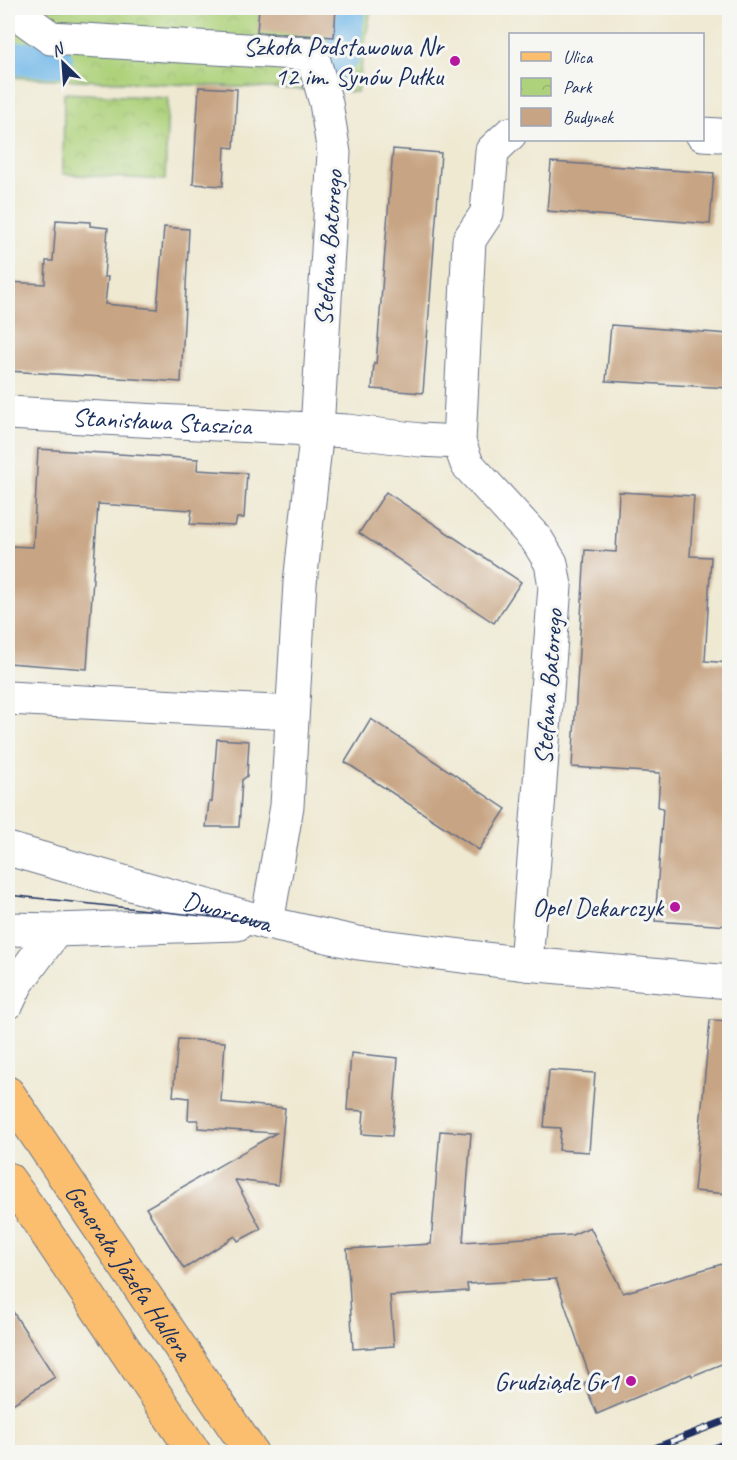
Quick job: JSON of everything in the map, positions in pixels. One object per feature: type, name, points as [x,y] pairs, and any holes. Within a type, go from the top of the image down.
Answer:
[{"type":"main road","name":"Generała Józefa Hallera","points":[[8,1093],[250,1452]]},
{"type":"main road","name":"Generała Józefa Hallera","points":[[8,1179],[194,1452]]},
{"type":"street","name":"Stefana Batorego","points":[[22,8],[26,20],[51,38],[312,54],[326,103],[334,153],[317,429],[300,583],[287,806],[267,923]]},
{"type":"street","name":"Stefana Batorego","points":[[509,135],[492,151],[487,213],[469,240],[459,442],[467,464],[537,540],[550,563],[555,586],[526,964]]},
{"type":"street","name":"Stanisława Staszica","points":[[8,413],[317,429]]},
{"type":"street","points":[[317,429],[459,442]]},
{"type":"street","points":[[8,698],[292,713]]},
{"type":"street","name":"Dworcowa","points":[[8,849],[267,923]]},
{"type":"street","points":[[267,923],[358,943],[526,964],[729,982]]},
{"type":"street","name":"Dworcowa","points":[[8,929],[56,930],[267,923]]},
{"type":"street","points":[[8,1002],[17,983],[56,930]]},
{"type":"green space","points":[[8,8],[371,8],[357,92],[8,77]]},
{"type":"green space","points":[[64,93],[168,98],[165,180],[63,174]]},
{"type":"building","points":[[259,8],[336,8],[334,37],[257,32]]},
{"type":"building","points":[[199,87],[237,89],[234,148],[225,147],[223,186],[193,184]]},
{"type":"building","points":[[393,149],[441,153],[423,393],[372,389],[374,363],[376,364]]},
{"type":"building","points":[[551,162],[714,173],[710,224],[547,211]]},
{"type":"building","points":[[56,220],[90,222],[90,226],[108,228],[104,277],[108,277],[105,304],[157,309],[164,227],[189,229],[181,382],[8,371],[8,282],[45,284],[46,261],[53,261]]},
{"type":"building","points":[[611,325],[729,334],[729,388],[606,381]]},
{"type":"building","points":[[38,449],[198,459],[197,470],[247,473],[244,518],[237,518],[235,526],[190,524],[192,510],[98,504],[87,669],[8,663],[8,546],[33,547]]},
{"type":"building","points":[[386,492],[521,582],[494,623],[359,533]]},
{"type":"building","points":[[619,492],[694,496],[690,556],[711,557],[705,661],[729,663],[729,926],[655,921],[663,808],[658,807],[660,773],[572,767],[585,550],[616,552]]},
{"type":"building","points":[[371,719],[506,809],[479,850],[345,762]]},
{"type":"building","points":[[217,739],[249,741],[247,776],[242,780],[239,827],[206,827],[209,802],[212,802]]},
{"type":"building","points":[[710,1020],[729,1021],[729,1194],[694,1191]]},
{"type":"building","points":[[178,1039],[225,1042],[221,1102],[285,1108],[278,1185],[235,1180],[261,1229],[238,1241],[235,1236],[184,1269],[146,1208],[276,1133],[198,1128],[198,1120],[188,1120],[189,1098],[173,1096]]},
{"type":"building","points":[[351,1053],[398,1058],[392,1136],[362,1134],[364,1111],[347,1110]]},
{"type":"building","points":[[549,1070],[595,1073],[589,1152],[559,1150],[561,1128],[544,1127]]},
{"type":"building","points":[[440,1131],[471,1133],[463,1242],[572,1235],[590,1227],[623,1293],[729,1262],[729,1361],[692,1376],[691,1374],[597,1414],[584,1383],[591,1380],[556,1279],[467,1284],[468,1291],[390,1296],[394,1346],[353,1349],[347,1249],[431,1244]]},
{"type":"building","points":[[8,1304],[55,1377],[8,1407]]},
{"type":"waterway","points":[[332,66],[342,56],[349,8]]},
{"type":"waterway","points":[[8,58],[56,60]]},
{"type":"tram line","points":[[8,895],[267,923]]},
{"type":"railway","points":[[644,1452],[730,1419]]},
{"type":"railway","points":[[703,1452],[730,1442]]},
{"type":"place","name":"Szkoła Podstawowa Nr 12 im. Synów Pułku","points":[[455,61]]},
{"type":"place","name":"Opel Dekarczyk","points":[[675,907]]},
{"type":"place","name":"Grudziądz Gr1","points":[[631,1381]]}]
